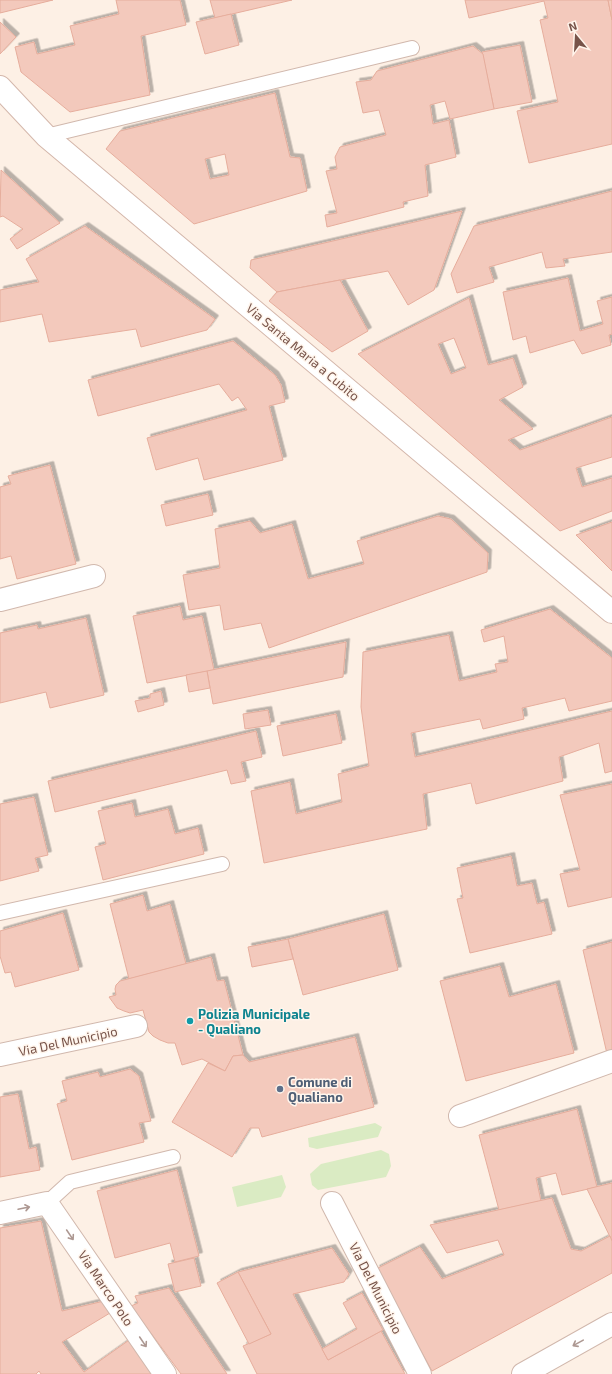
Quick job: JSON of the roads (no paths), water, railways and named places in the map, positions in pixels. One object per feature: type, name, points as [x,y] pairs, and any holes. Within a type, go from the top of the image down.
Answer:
[{"type":"street","name":"Via Santa Maria a Cubito","points":[[0,87],[46,136],[612,612]]},
{"type":"street","points":[[0,600],[94,576]]},
{"type":"street","name":"Via Del Municipio","points":[[0,1055],[136,1026]]},
{"type":"street","points":[[460,1116],[612,1061]]},
{"type":"street","points":[[0,1213],[47,1203]]},
{"type":"street","name":"Via Marco Polo","points":[[47,1203],[165,1374]]},
{"type":"street","name":"Via Del Municipio","points":[[332,1203],[420,1374]]},
{"type":"street","points":[[523,1374],[612,1324]]},
{"type":"lane","points":[[46,136],[412,48]]},
{"type":"lane","points":[[0,913],[222,864]]},
{"type":"lane","points":[[47,1203],[70,1182],[174,1157]]},
{"type":"place","name":"Polizia Municipale - Qualiano","points":[[190,1021]]},
{"type":"place","name":"Comune di Qualiano","points":[[280,1089]]}]
